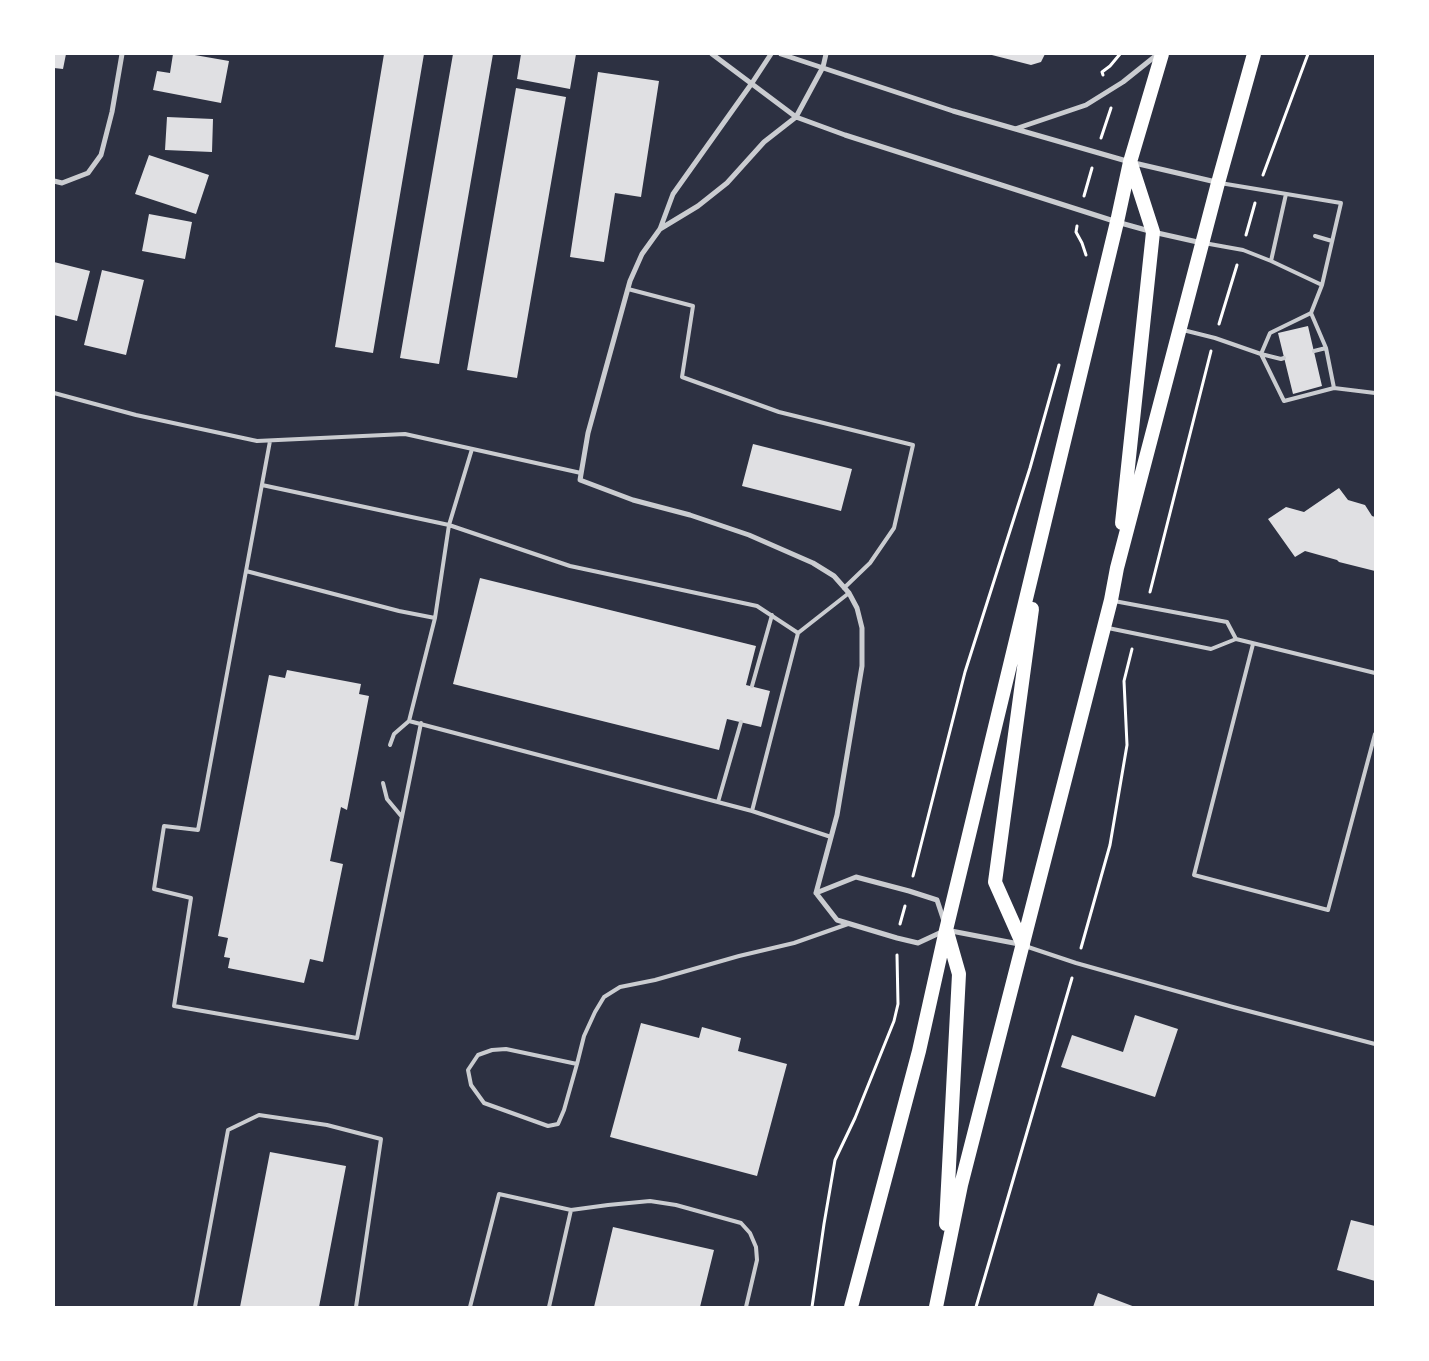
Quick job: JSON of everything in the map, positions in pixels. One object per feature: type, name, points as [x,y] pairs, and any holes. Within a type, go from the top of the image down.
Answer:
[{"type":"highway","points":[[851,1307],[919,1051],[946,930],[1118,222],[1130,162],[1162,54]]},
{"type":"highway","points":[[936,1307],[962,1184],[1111,600],[1117,568],[1202,243],[1254,54]]},
{"type":"highway","points":[[1117,568],[1152,232],[1130,162]]},
{"type":"highway","points":[[1023,945],[995,882],[1042,534]]},
{"type":"highway","points":[[944,1272],[959,974],[946,930]]},
{"type":"street","points":[[54,181],[62,183],[88,173],[101,155],[112,112],[122,54]]},
{"type":"street","points":[[712,54],[796,117],[845,135],[1118,222],[1202,243]]},
{"type":"street","points":[[771,54],[673,194],[660,229],[642,254],[630,281],[588,433],[580,480],[633,500],[690,515],[749,535],[813,563],[834,576],[849,593],[857,608],[862,628],[862,666],[837,815],[816,893]]},
{"type":"street","points":[[781,54],[919,100],[1014,129],[1130,162],[1218,183]]},
{"type":"street","points":[[660,229],[698,206],[726,184],[764,142],[796,117],[824,67],[826,54]]},
{"type":"street","points":[[1014,129],[1086,105],[1123,82],[1158,54]]},
{"type":"street","points":[[816,893],[856,877],[909,891],[937,900],[946,930]]},
{"type":"street","points":[[816,893],[837,920],[897,938],[918,943],[946,930],[1023,945]]},
{"type":"lane","points":[[1218,183],[1341,203],[1322,285],[1311,313],[1270,333],[1261,354],[1284,401],[1334,388],[1375,393]]},
{"type":"lane","points":[[1271,261],[1286,194]]},
{"type":"lane","points":[[1278,227],[1285,229]]},
{"type":"lane","points":[[1314,236],[1332,241]]},
{"type":"lane","points":[[1202,243],[1243,250],[1322,285]]},
{"type":"lane","points":[[628,289],[693,306],[682,377],[779,412],[913,445],[894,528],[870,563],[844,588]]},
{"type":"lane","points":[[1311,313],[1326,348],[1334,388]]},
{"type":"lane","points":[[1180,329],[1215,338],[1261,354],[1284,358]]},
{"type":"lane","points":[[1314,351],[1326,348]]},
{"type":"lane","points":[[54,393],[145,417],[257,441],[405,434],[581,473]]},
{"type":"lane","points":[[270,440],[198,830],[164,826],[154,889],[191,898],[174,1006],[357,1038],[421,723]]},
{"type":"lane","points":[[390,745],[394,734],[409,721],[435,618],[448,525],[472,449]]},
{"type":"lane","points":[[262,485],[448,525],[570,566],[756,606],[798,633]]},
{"type":"lane","points":[[246,571],[399,611],[435,618]]},
{"type":"lane","points":[[752,811],[798,633],[849,593]]},
{"type":"lane","points":[[1111,600],[1227,622],[1236,639]]},
{"type":"lane","points":[[752,686],[772,615]]},
{"type":"lane","points":[[1104,627],[1211,649],[1236,639],[1375,673]]},
{"type":"lane","points":[[1253,644],[1194,875],[1328,910],[1375,734]]},
{"type":"lane","points":[[409,721],[752,811],[831,837]]},
{"type":"lane","points":[[718,802],[742,722]]},
{"type":"lane","points":[[383,783],[387,799],[402,817]]},
{"type":"lane","points":[[577,1064],[506,1050],[492,1050],[478,1055],[468,1070],[471,1084],[484,1103],[548,1126],[558,1124],[564,1110],[577,1064],[584,1036],[604,997],[620,987],[655,980],[794,942],[848,924]]},
{"type":"lane","points":[[1023,945],[1076,963],[1232,1008],[1375,1044]]},
{"type":"lane","points":[[195,1307],[228,1130],[259,1114],[327,1125],[381,1139],[356,1307]]},
{"type":"lane","points":[[470,1307],[499,1194],[571,1210],[608,1204],[650,1201],[676,1205],[741,1223],[750,1233],[756,1247],[757,1260],[746,1307]]},
{"type":"lane","points":[[549,1307],[571,1210]]},
{"type":"path","points":[[1086,263],[1086,254],[1076,232],[1096,152],[1114,98],[1102,72],[1120,54]]},
{"type":"path","points":[[1146,607],[1215,338],[1243,250],[1258,190],[1308,54]]},
{"type":"path","points":[[812,1307],[835,1160],[855,1118],[890,1030],[898,1004],[897,938],[965,672],[1030,468],[1061,357]]},
{"type":"path","points":[[976,1307],[1110,845],[1127,745],[1124,681],[1136,634]]},
{"type":"building","points":[[54,54],[66,54],[63,69],[54,68]]},
{"type":"building","points":[[173,54],[189,54],[229,61],[221,103],[153,90],[157,71],[170,73]]},
{"type":"building","points":[[384,54],[424,54],[373,353],[335,347]]},
{"type":"building","points":[[453,54],[493,54],[439,364],[400,358]]},
{"type":"building","points":[[521,54],[576,54],[570,89],[517,79]]},
{"type":"building","points":[[988,54],[1045,54],[1041,62],[1031,65]]},
{"type":"building","points":[[598,72],[659,81],[641,197],[615,193],[604,262],[570,257]]},
{"type":"building","points":[[516,88],[566,97],[517,378],[467,370]]},
{"type":"building","points":[[167,117],[213,119],[212,152],[165,150]]},
{"type":"building","points":[[149,155],[209,175],[196,214],[135,194]]},
{"type":"building","points":[[149,214],[192,222],[185,259],[142,251]]},
{"type":"building","points":[[54,262],[90,271],[77,321],[54,315]]},
{"type":"building","points":[[102,270],[144,280],[126,355],[84,345]]},
{"type":"building","points":[[1308,326],[1322,386],[1293,394],[1278,333]]},
{"type":"building","points":[[753,444],[852,469],[841,511],[742,486]]},
{"type":"building","points":[[1339,488],[1348,500],[1365,505],[1372,516],[1375,517],[1375,571],[1305,551],[1295,557],[1268,519],[1286,507],[1304,512]]},
{"type":"building","points":[[480,578],[756,646],[746,685],[770,691],[761,727],[727,719],[719,750],[453,684]]},
{"type":"building","points":[[287,670],[361,684],[359,694],[369,696],[347,810],[341,807],[330,861],[343,864],[323,962],[310,959],[304,983],[228,968],[230,958],[224,957],[228,938],[218,936],[269,675],[285,678]]},
{"type":"building","points":[[1135,1015],[1178,1029],[1155,1097],[1061,1067],[1072,1035],[1123,1052]]},
{"type":"building","points":[[641,1023],[699,1038],[702,1027],[741,1038],[738,1051],[787,1064],[757,1176],[610,1137]]},
{"type":"building","points":[[270,1152],[346,1166],[319,1307],[240,1307]]},
{"type":"building","points":[[1351,1220],[1375,1226],[1375,1281],[1337,1270]]},
{"type":"building","points":[[613,1227],[714,1250],[700,1307],[594,1307]]},
{"type":"building","points":[[1098,1293],[1135,1307],[1093,1307]]}]
